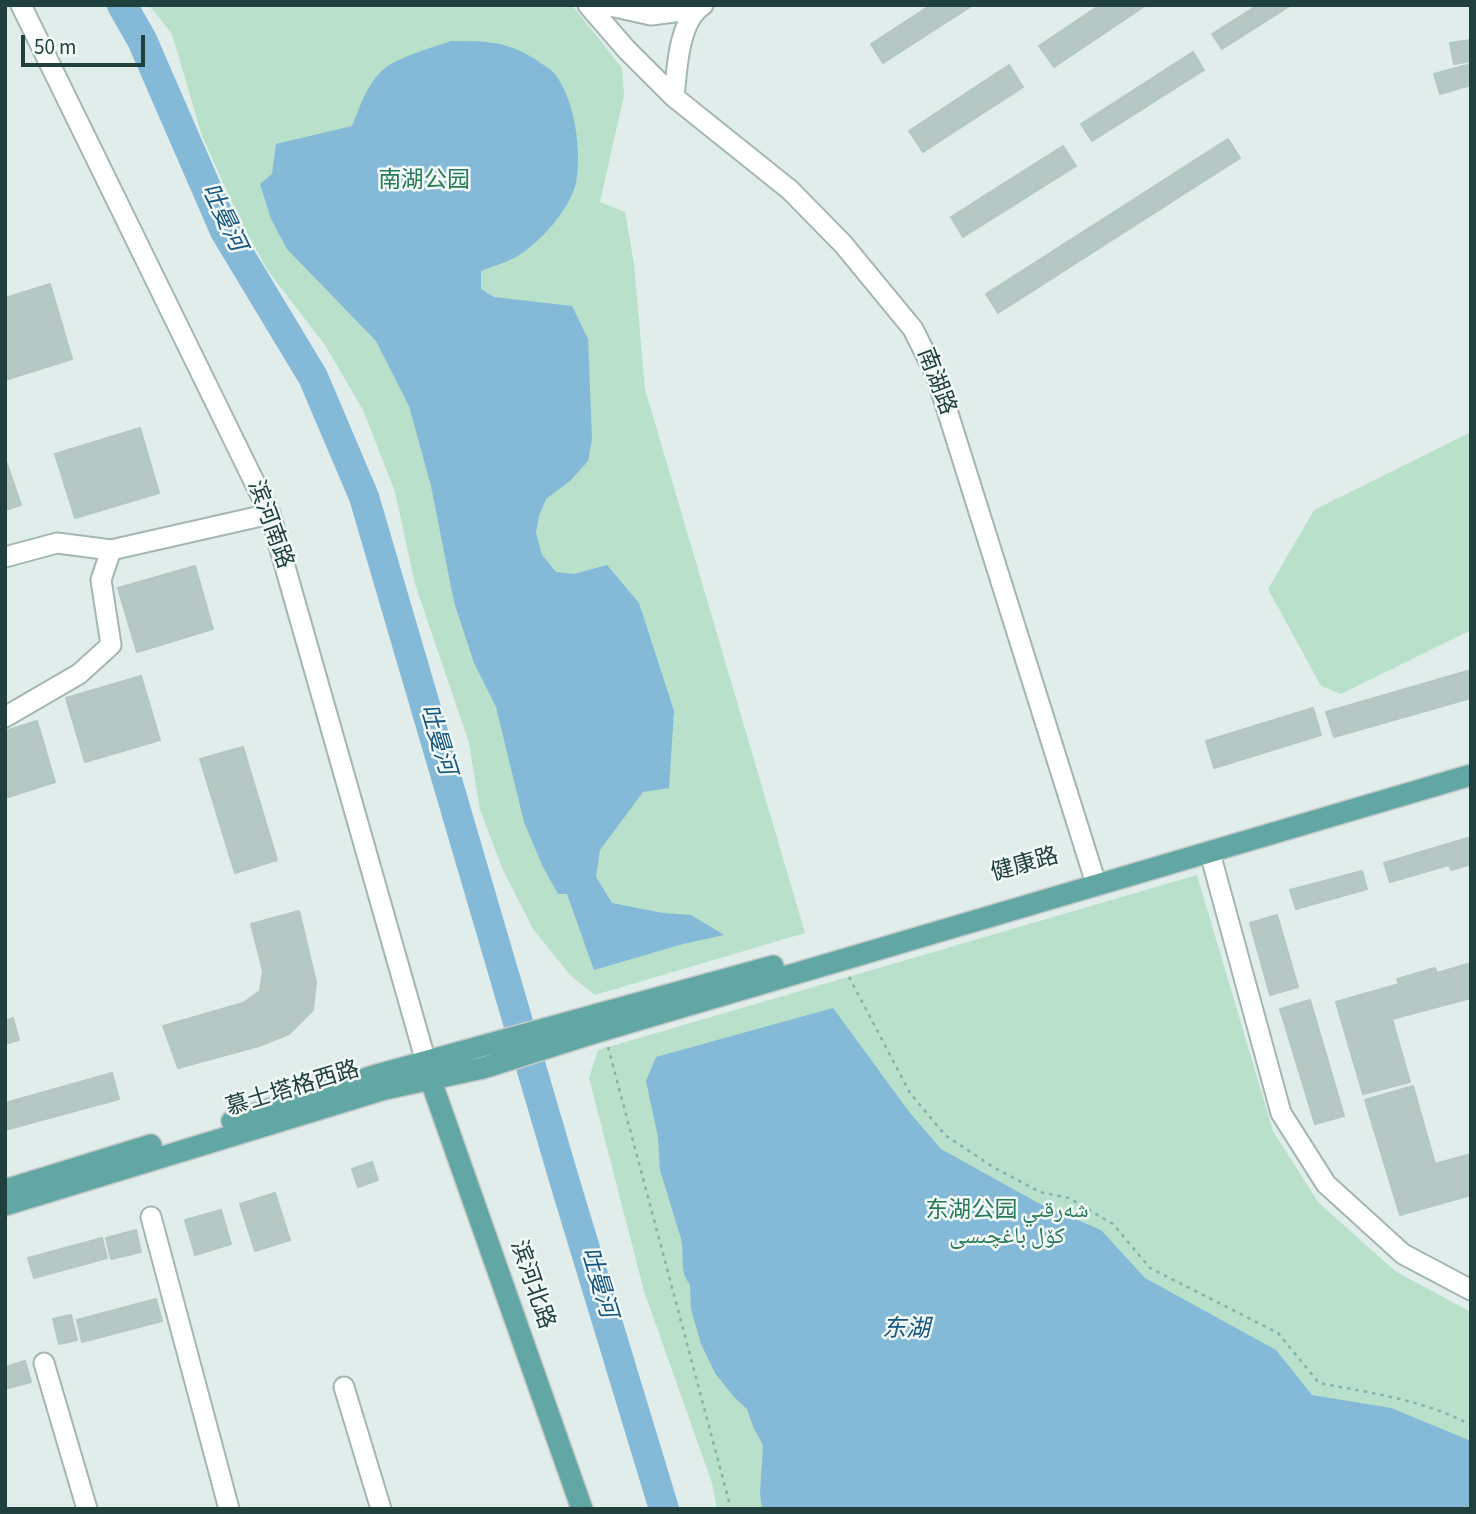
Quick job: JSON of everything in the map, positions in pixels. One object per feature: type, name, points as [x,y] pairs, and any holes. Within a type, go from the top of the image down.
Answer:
[{"type":"main road","name":"健康路","points":[[597,1026],[810,956],[1471,760]]},
{"type":"main road","name":"健康路","points":[[597,1026],[840,961],[1471,775]]},
{"type":"main road","name":"慕士塔格西路","points":[[5,1190],[428,1070],[479,1059],[597,1026]]},
{"type":"main road","name":"慕士塔格西路","points":[[5,1205],[371,1093],[428,1070]]},
{"type":"main road","name":"滨河北路","points":[[428,1070],[582,1509]]},
{"type":"street","name":"滨河南路","points":[[21,5],[270,514],[428,1070]]},
{"type":"street","name":"南湖路","points":[[588,5],[626,49],[674,97],[790,190],[843,244],[913,330],[936,375],[1093,874]]},
{"type":"street","points":[[606,5],[651,15],[700,7]]},
{"type":"street","points":[[674,97],[681,41],[700,7]]},
{"type":"street","points":[[5,556],[57,543],[111,550],[270,514]]},
{"type":"street","points":[[5,717],[79,674],[111,645],[101,580],[111,550]]},
{"type":"street","points":[[1210,853],[1281,1113],[1326,1184],[1403,1254],[1471,1290]]},
{"type":"street","points":[[151,1217],[229,1509]]},
{"type":"street","points":[[44,1363],[87,1509]]},
{"type":"street","points":[[344,1387],[381,1509]]},
{"type":"path","points":[[840,961],[910,1093],[945,1135],[993,1167],[1040,1192],[1069,1198],[1102,1217],[1113,1224],[1150,1268],[1278,1333],[1318,1383],[1381,1394],[1445,1411],[1471,1425]]},
{"type":"path","points":[[597,1026],[731,1509]]},
{"type":"green space","name":"南湖公园","points":[[149,5],[572,5],[622,68],[624,95],[600,202],[625,212],[634,264],[645,389],[805,933],[595,995],[571,976],[533,929],[503,870],[480,810],[469,743],[415,584],[395,492],[363,410],[325,345],[268,271],[241,222],[202,136],[172,34]]},
{"type":"green space","points":[[1471,432],[1471,630],[1341,694],[1321,686],[1268,589],[1314,510]]},
{"type":"green space","name":"东湖公园 شەرقىي كۆل باغچىسى","points":[[1197,875],[1273,1131],[1318,1202],[1395,1271],[1471,1312],[1471,1509],[717,1509],[712,1483],[644,1291],[589,1078],[598,1050]]},
{"type":"water","points":[[451,41],[475,41],[507,46],[538,61],[553,72],[562,85],[575,126],[578,170],[573,193],[567,204],[544,235],[525,251],[481,271],[481,289],[494,297],[572,306],[588,339],[592,439],[588,461],[570,481],[546,499],[536,533],[542,555],[556,572],[574,574],[607,565],[639,603],[674,711],[669,788],[643,792],[600,850],[596,877],[612,903],[663,913],[691,915],[724,935],[594,970],[567,894],[558,894],[524,822],[496,707],[474,663],[454,602],[431,486],[409,406],[376,341],[287,249],[271,219],[260,184],[272,174],[276,144],[352,126],[369,88],[384,69],[407,56]]},
{"type":"water","name":"东湖","points":[[833,1008],[910,1113],[941,1149],[1040,1204],[1101,1230],[1145,1278],[1276,1350],[1312,1395],[1391,1408],[1471,1441],[1471,1509],[762,1509],[760,1493],[763,1445],[747,1409],[715,1373],[701,1344],[691,1309],[690,1285],[683,1269],[682,1242],[660,1170],[658,1137],[646,1081],[656,1057]]},
{"type":"building","points":[[931,5],[973,5],[883,63],[871,44]]},
{"type":"building","points":[[1100,5],[1146,5],[1054,67],[1039,46]]},
{"type":"building","points":[[1258,5],[1291,5],[1222,49],[1212,34]]},
{"type":"building","points":[[1471,40],[1471,61],[1454,64],[1450,43]]},
{"type":"building","points":[[1193,52],[1204,70],[1092,141],[1081,124]]},
{"type":"building","points":[[1471,64],[1471,85],[1440,94],[1434,74]]},
{"type":"building","points":[[1009,65],[1023,87],[923,152],[909,131]]},
{"type":"building","points":[[1228,139],[1240,158],[998,313],[986,294]]},
{"type":"building","points":[[1063,146],[1076,166],[963,237],[951,217]]},
{"type":"building","points":[[50,284],[72,359],[5,380],[5,298]]},
{"type":"building","points":[[140,428],[159,493],[75,518],[55,454]]},
{"type":"building","points":[[5,458],[21,505],[5,510]]},
{"type":"building","points":[[195,566],[213,629],[137,652],[118,588]]},
{"type":"building","points":[[1471,670],[1471,698],[1334,737],[1326,712]]},
{"type":"building","points":[[141,676],[160,740],[85,762],[66,698]]},
{"type":"building","points":[[1313,708],[1321,735],[1214,768],[1206,741]]},
{"type":"building","points":[[37,721],[55,782],[5,798],[5,731]]},
{"type":"building","points":[[243,747],[277,860],[235,873],[200,759]]},
{"type":"building","points":[[1471,837],[1471,864],[1451,870],[1449,865],[1390,882],[1384,863]]},
{"type":"building","points":[[1362,871],[1367,889],[1296,909],[1290,890]]},
{"type":"building","points":[[299,911],[316,982],[313,1010],[289,1034],[259,1046],[178,1068],[163,1026],[243,1003],[260,991],[263,971],[251,924]]},
{"type":"building","points":[[1277,915],[1298,987],[1270,995],[1250,923]]},
{"type":"building","points":[[1471,963],[1471,998],[1392,1019],[1410,1082],[1363,1094],[1336,1002],[1399,984],[1397,979],[1435,968],[1437,973]]},
{"type":"building","points":[[1310,1000],[1344,1116],[1315,1124],[1280,1009]]},
{"type":"building","points":[[13,1018],[19,1040],[5,1044],[5,1021]]},
{"type":"building","points":[[112,1073],[119,1099],[5,1130],[5,1103]]},
{"type":"building","points":[[1413,1086],[1435,1164],[1471,1154],[1471,1195],[1400,1215],[1365,1100]]},
{"type":"building","points":[[372,1162],[378,1180],[358,1187],[352,1169]]},
{"type":"building","points":[[275,1193],[290,1240],[255,1251],[240,1204]]},
{"type":"building","points":[[221,1210],[231,1244],[195,1255],[185,1220]]},
{"type":"building","points":[[136,1230],[141,1252],[111,1259],[106,1238]]},
{"type":"building","points":[[102,1238],[107,1258],[34,1278],[28,1258]]},
{"type":"building","points":[[156,1299],[162,1321],[82,1342],[77,1320]]},
{"type":"building","points":[[71,1315],[77,1340],[59,1344],[53,1319]]},
{"type":"building","points":[[25,1361],[31,1382],[5,1389],[5,1367]]},
{"type":"waterway","name":"吐曼河","points":[[122,5],[142,40],[225,231],[313,377],[364,497],[566,1186],[664,1509]]}]
